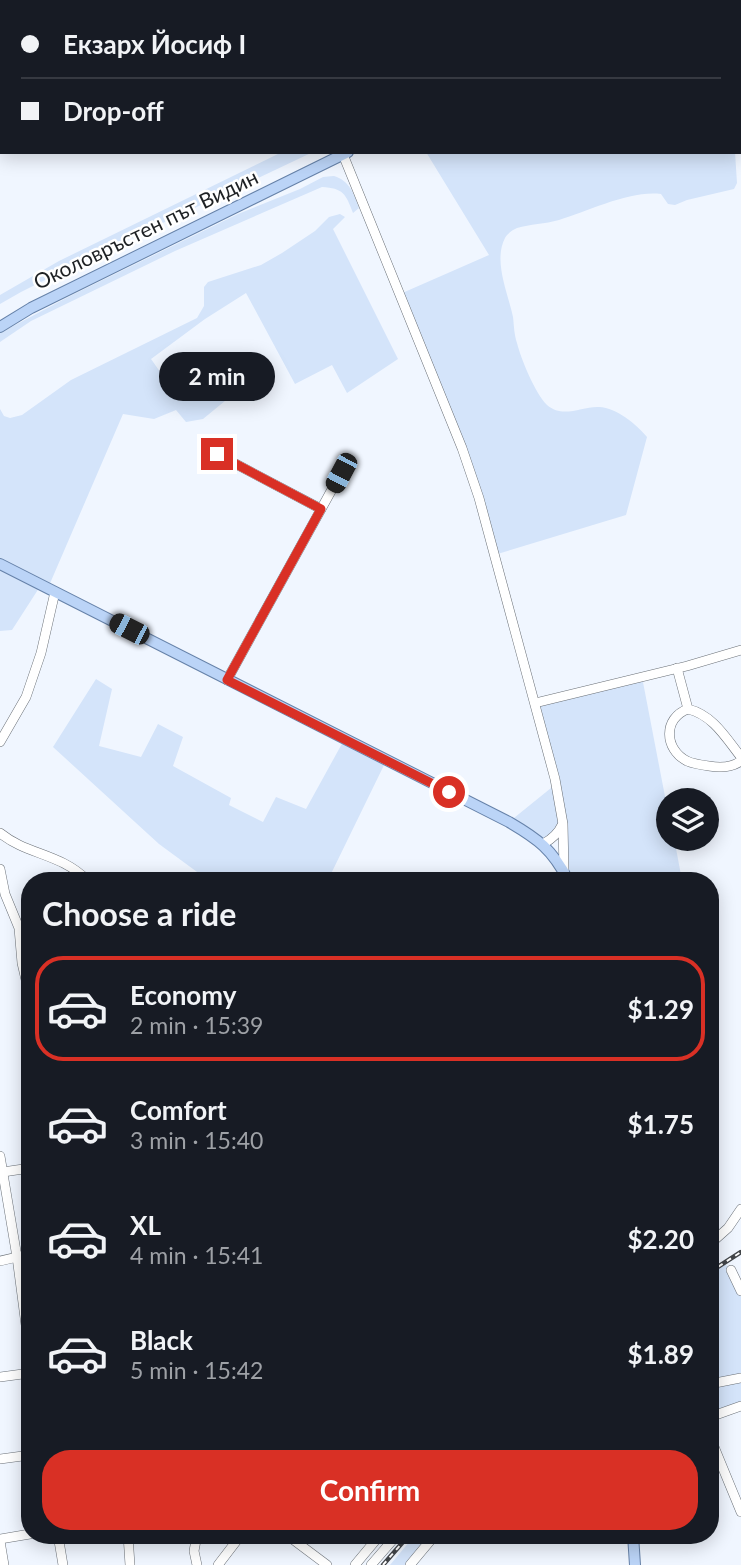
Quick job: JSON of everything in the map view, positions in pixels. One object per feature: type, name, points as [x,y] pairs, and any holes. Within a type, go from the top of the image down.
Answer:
[{"type":"main road","name":"Околовръстен път Видин","points":[[0,327],[31,308],[343,154]]},
{"type":"main road","points":[[0,564],[500,817],[543,844],[564,872]]},
{"type":"main road","points":[[633,1544],[635,1565]]},
{"type":"street","points":[[345,154],[463,448],[479,499],[555,779],[563,824],[566,872]]},
{"type":"street","points":[[217,454],[321,509]]},
{"type":"street","points":[[227,680],[341,473]]},
{"type":"street","points":[[0,742],[26,697],[41,653],[55,592]]},
{"type":"street","points":[[535,703],[741,650]]},
{"type":"street","points":[[677,668],[688,709]]},
{"type":"street","points":[[688,709],[706,716],[715,724],[741,759],[728,767],[715,767],[689,762],[681,757],[670,742],[669,727],[677,715],[688,709]]},
{"type":"street","points":[[543,844],[559,832],[563,824]]},
{"type":"street","points":[[0,833],[24,848],[64,863],[76,872]]},
{"type":"street","points":[[0,869],[5,894],[21,938]]},
{"type":"street","points":[[0,1156],[21,1282]]},
{"type":"street","points":[[3,1172],[21,1169]]},
{"type":"street","points":[[719,1236],[741,1209]]},
{"type":"street","points":[[0,1261],[21,1256]]},
{"type":"street","points":[[731,1270],[741,1291]]},
{"type":"street","points":[[0,1377],[21,1374]]},
{"type":"street","points":[[719,1382],[741,1378]]},
{"type":"street","points":[[719,1414],[741,1406]]},
{"type":"street","points":[[0,1459],[21,1456]]},
{"type":"street","points":[[719,1459],[741,1512]]},
{"type":"street","points":[[4,1565],[0,1540],[21,1536]]},
{"type":"street","points":[[60,1544],[63,1565]]},
{"type":"street","points":[[129,1544],[130,1565]]},
{"type":"street","points":[[195,1544],[197,1565]]},
{"type":"street","points":[[218,1565],[234,1544]]},
{"type":"street","points":[[299,1544],[327,1565]]},
{"type":"street","points":[[355,1565],[372,1544]]},
{"type":"street","points":[[371,1565],[389,1544]]},
{"type":"street","points":[[410,1565],[428,1544]]},
{"type":"shaded area","points":[[278,154],[309,154],[95,255],[0,304],[0,295],[59,261]]},
{"type":"shaded area","points":[[427,154],[735,154],[737,183],[734,189],[675,205],[668,204],[661,194],[636,195],[559,220],[517,228],[505,238],[500,257],[501,267],[516,340],[529,376],[542,400],[553,409],[566,412],[593,407],[613,410],[632,422],[647,437],[626,515],[494,555],[479,499],[400,294],[489,255]]},
{"type":"shaded area","points":[[334,176],[344,181],[353,193],[359,208],[353,213],[343,193],[322,187],[175,251],[31,321],[0,342],[0,333],[72,295],[238,214],[323,177]]},
{"type":"shaded area","points":[[340,214],[345,217],[333,229],[398,359],[347,393],[332,365],[295,384],[246,293],[205,319],[151,359],[168,383],[207,359],[231,396],[203,419],[186,422],[176,410],[154,419],[123,414],[48,588],[41,585],[12,630],[0,631],[0,409],[4,416],[10,418],[22,415],[71,380],[197,318],[204,306],[204,287],[208,282],[261,265],[315,231],[329,217]]},
{"type":"shaded area","points":[[642,677],[663,788],[656,788],[656,851],[676,851],[680,872],[567,872],[563,825],[543,844],[509,822],[556,784],[535,703]]},
{"type":"shaded area","points":[[96,679],[112,689],[99,746],[141,757],[158,724],[183,737],[173,766],[231,798],[229,805],[263,822],[276,797],[306,809],[344,740],[386,761],[332,872],[197,872],[159,844],[53,747]]},
{"type":"shaded area","points":[[724,1263],[731,1270],[741,1291],[741,1406],[719,1414],[719,1266]]},
{"type":"shaded area","points":[[408,1544],[428,1544],[410,1565],[390,1565]]},
{"type":"railway","points":[[719,1266],[741,1252]]},
{"type":"railway","points":[[383,1565],[401,1544]]},
{"type":"route","points":[[217,454],[321,509],[227,680],[449,792]]}]
